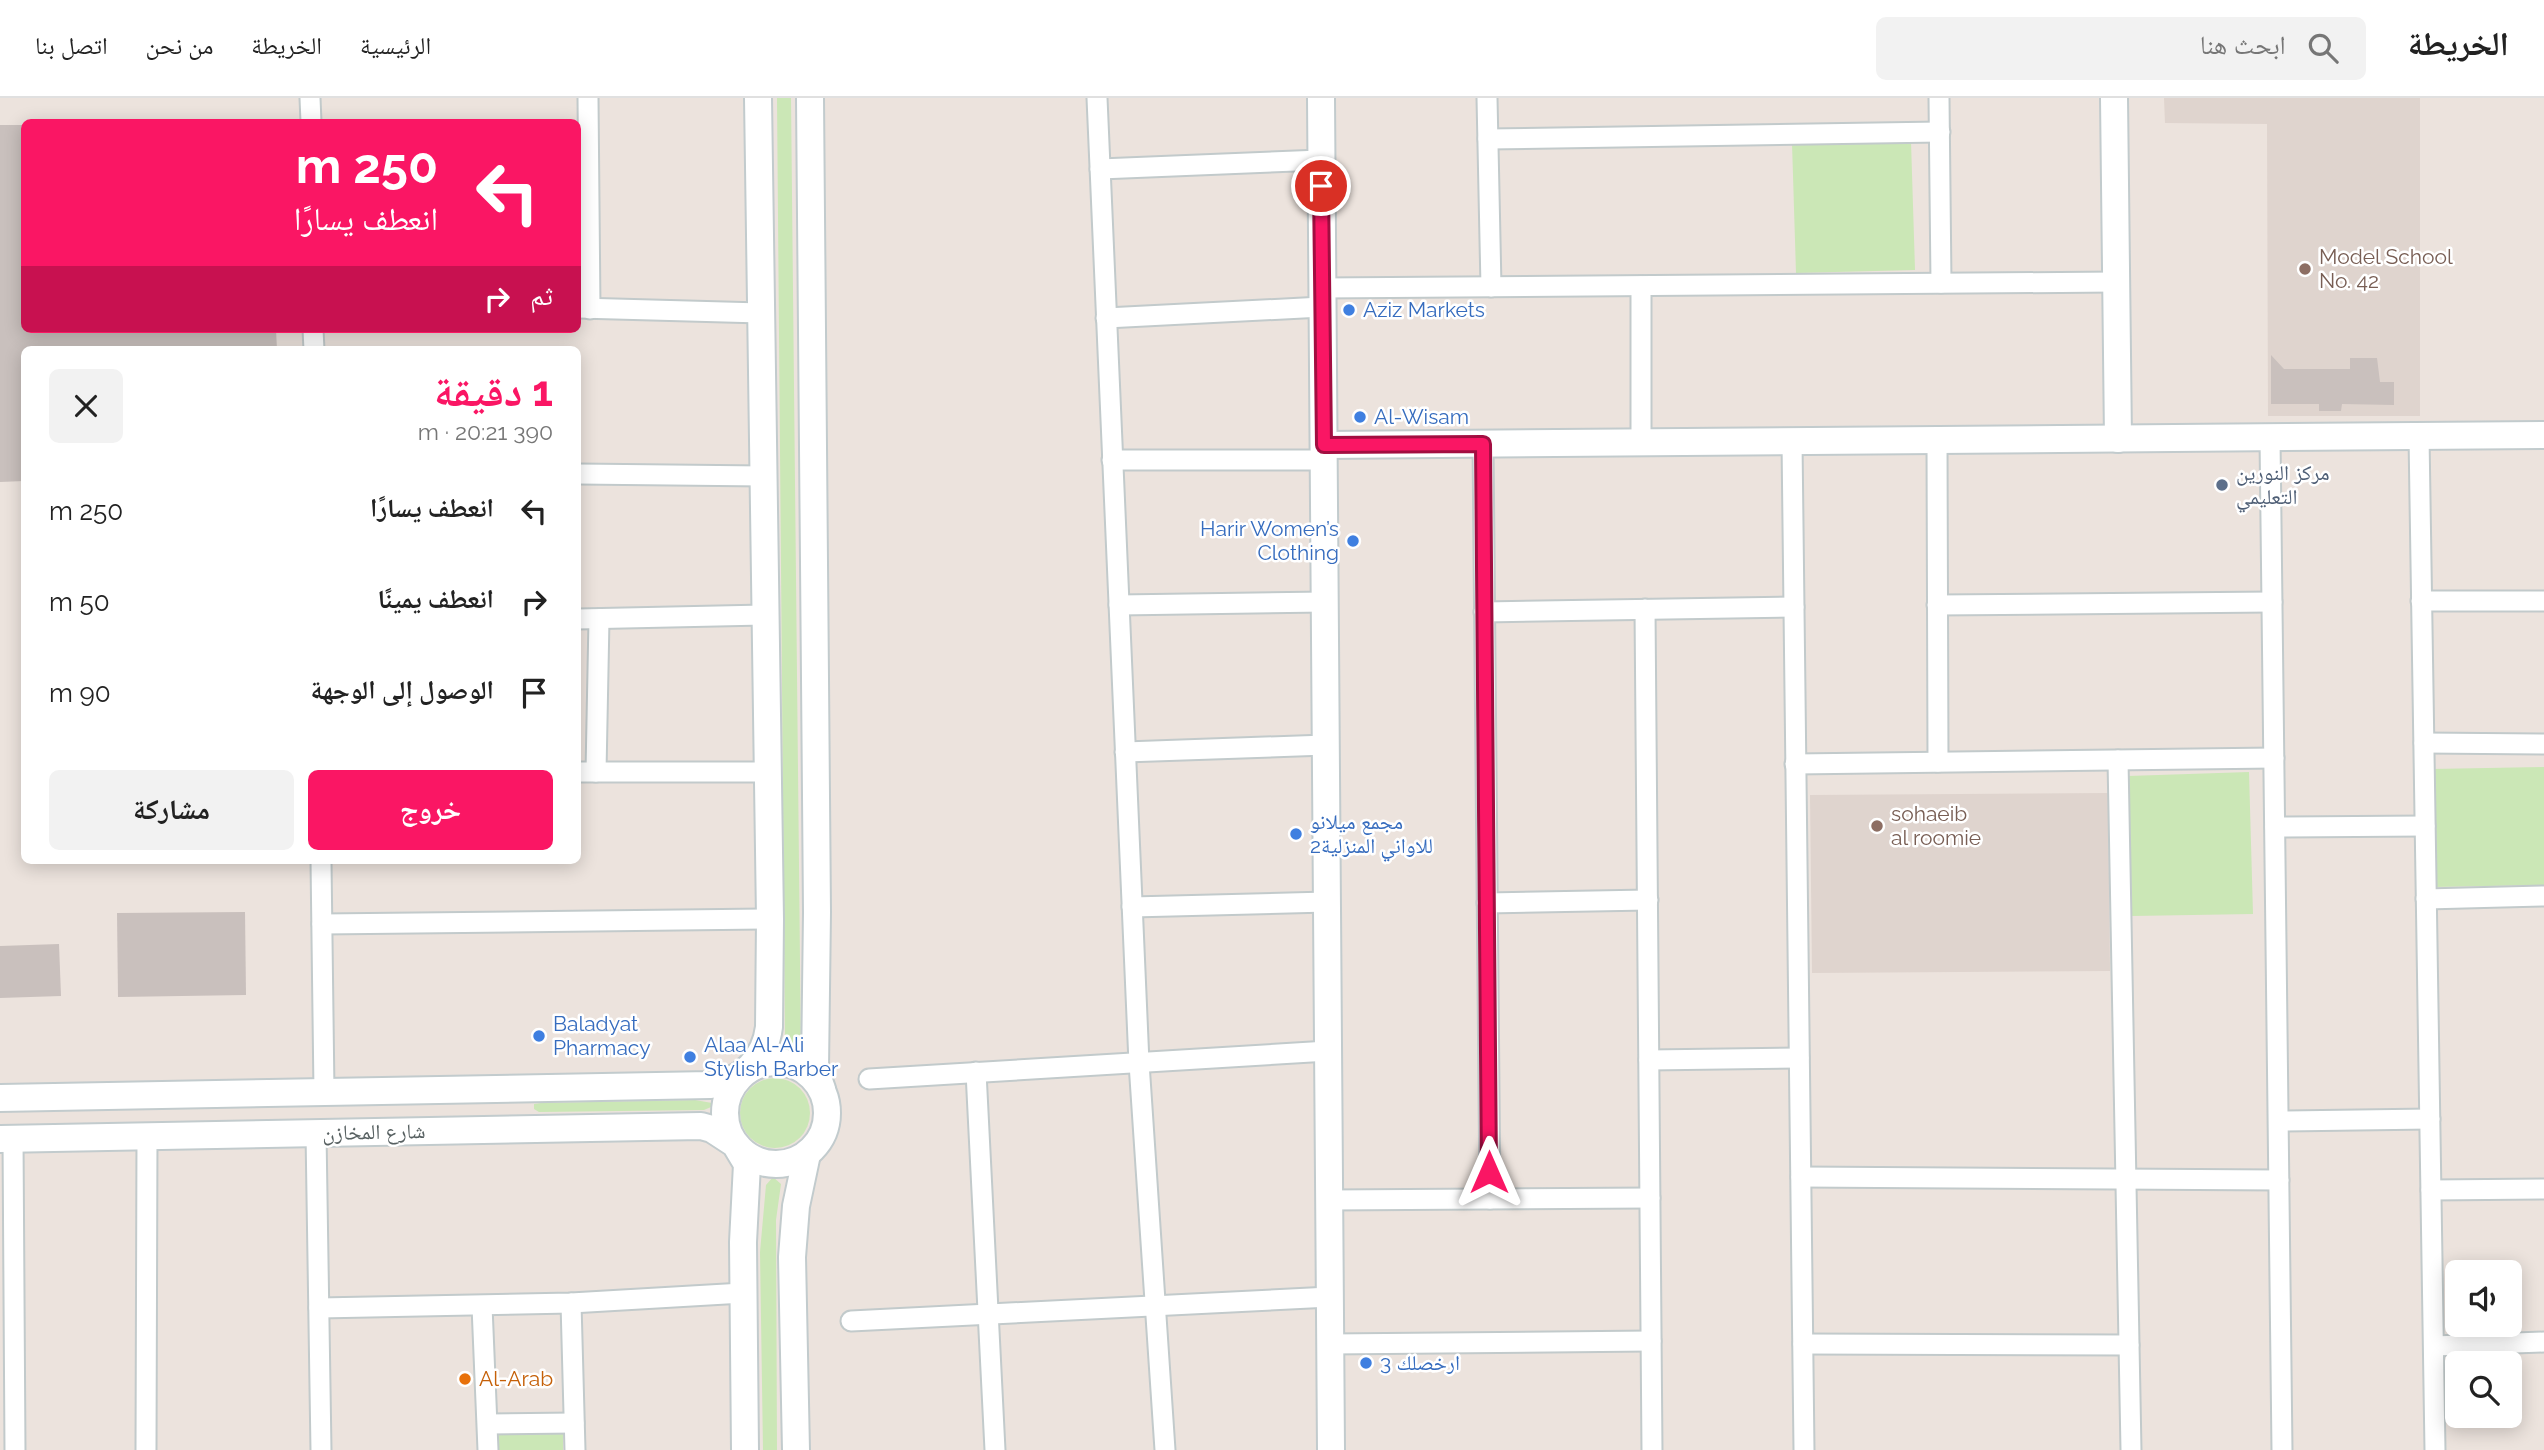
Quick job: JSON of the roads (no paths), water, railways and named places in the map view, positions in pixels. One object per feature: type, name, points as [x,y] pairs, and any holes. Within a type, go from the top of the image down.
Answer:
[{"type":"street","points":[[310,98],[311,119]]},
{"type":"street","points":[[588,98],[584,309],[761,313]]},
{"type":"street","points":[[758,98],[771,919],[768,1040],[756,1061],[732,1086],[726,1102],[726,1118],[730,1135],[741,1149],[756,1159],[773,1164],[791,1162],[807,1154],[819,1141],[827,1124],[827,1106],[815,1069],[817,912],[810,98]]},
{"type":"street","points":[[1097,98],[1139,1063],[1165,1450]]},
{"type":"street","points":[[1321,98],[1331,1450]]},
{"type":"street","points":[[1487,98],[1491,287]]},
{"type":"street","points":[[1940,98],[1941,283]]},
{"type":"street","points":[[2113,98],[2118,439]]},
{"type":"street","points":[[1488,139],[1940,132]]},
{"type":"street","points":[[1100,169],[1321,160]]},
{"type":"street","points":[[1106,318],[1322,298],[1491,287],[2116,282]]},
{"type":"street","points":[[1641,286],[1641,442]]},
{"type":"street","points":[[1112,460],[1483,444],[2544,435]]},
{"type":"street","points":[[2418,436],[2435,1450]]},
{"type":"street","points":[[2270,438],[2282,1450]]},
{"type":"street","points":[[1937,440],[1938,762]]},
{"type":"street","points":[[1792,441],[1804,1450]]},
{"type":"street","points":[[1483,444],[1489,1199]]},
{"type":"street","points":[[581,474],[764,476]]},
{"type":"street","points":[[1119,605],[1325,601]]},
{"type":"street","points":[[1937,605],[2272,601]]},
{"type":"street","points":[[2421,601],[2544,601]]},
{"type":"street","points":[[1485,612],[1794,607]]},
{"type":"street","points":[[1645,609],[1652,1450]]},
{"type":"street","points":[[581,619],[766,615]]},
{"type":"street","points":[[599,619],[587,772],[768,772]]},
{"type":"street","points":[[2424,743],[2544,744]]},
{"type":"street","points":[[1125,752],[1326,745]]},
{"type":"street","points":[[1795,764],[2274,758]]},
{"type":"street","points":[[2118,760],[2131,1450]]},
{"type":"street","points":[[2275,827],[2425,826]]},
{"type":"street","points":[[321,864],[324,1092]]},
{"type":"street","points":[[2426,899],[2544,896]]},
{"type":"street","points":[[1487,902],[1648,900]]},
{"type":"street","points":[[1132,907],[1327,902]]},
{"type":"street","points":[[321,924],[771,919]]},
{"type":"street","points":[[869,1079],[1328,1051]]},
{"type":"street","points":[[1649,1060],[1799,1058]]},
{"type":"street","points":[[743,1073],[759,1064],[777,1061],[795,1065],[811,1075],[822,1089]]},
{"type":"street","points":[[976,1072],[995,1450]]},
{"type":"street","name":"شارع المخازن","points":[[0,1098],[710,1085],[727,1082],[743,1073]]},
{"type":"street","points":[[535,1129],[527,1113],[536,1088]]},
{"type":"street","points":[[503,1089],[511,1105],[508,1122],[503,1130]]},
{"type":"street","points":[[2278,1121],[2430,1119]]},
{"type":"street","name":"شارع المخازن","points":[[7,1139],[701,1126],[722,1134],[741,1149]]},
{"type":"street","points":[[316,1133],[321,1450]]},
{"type":"street","points":[[146,1450],[148,1136]]},
{"type":"street","points":[[7,1139],[15,1450]]},
{"type":"street","points":[[741,1149],[748,1171],[743,1293],[745,1450]]},
{"type":"street","points":[[796,1450],[792,1257],[796,1206],[807,1154]]},
{"type":"street","points":[[1801,1177],[2279,1180]]},
{"type":"street","points":[[2431,1190],[2544,1189]]},
{"type":"street","points":[[1329,1199],[1650,1199]]},
{"type":"street","points":[[318,1308],[571,1303],[743,1293]]},
{"type":"street","points":[[851,1321],[1330,1297]]},
{"type":"street","points":[[571,1303],[575,1450]]},
{"type":"street","points":[[482,1306],[488,1450]]},
{"type":"street","points":[[1331,1344],[1651,1341]]},
{"type":"street","points":[[2434,1346],[2544,1342]]},
{"type":"street","points":[[1803,1345],[2129,1345]]},
{"type":"street","points":[[488,1424],[574,1423]]},
{"type":"place","name":"Model School No. 42","points":[[2305,269]]},
{"type":"place","name":"Aziz Markets","points":[[1349,310]]},
{"type":"place","name":"Al-Wisam","points":[[1360,417]]},
{"type":"place","name":"مركز النورين التعليمي","points":[[2222,485]]},
{"type":"place","name":"Harir Women’s Clothing","points":[[1353,541]]},
{"type":"place","name":"sohaeib al roomie","points":[[1877,826]]},
{"type":"place","name":"مجمع ميلانو للاواني المنزلية2","points":[[1296,834]]},
{"type":"place","name":"Baladyat Pharmacy","points":[[539,1036]]},
{"type":"place","name":"Alaa Al-Ali Stylish Barber","points":[[690,1057]]},
{"type":"place","name":"ارخصلك 3","points":[[1366,1363]]},
{"type":"place","name":"Al-Arab","points":[[465,1379]]}]
